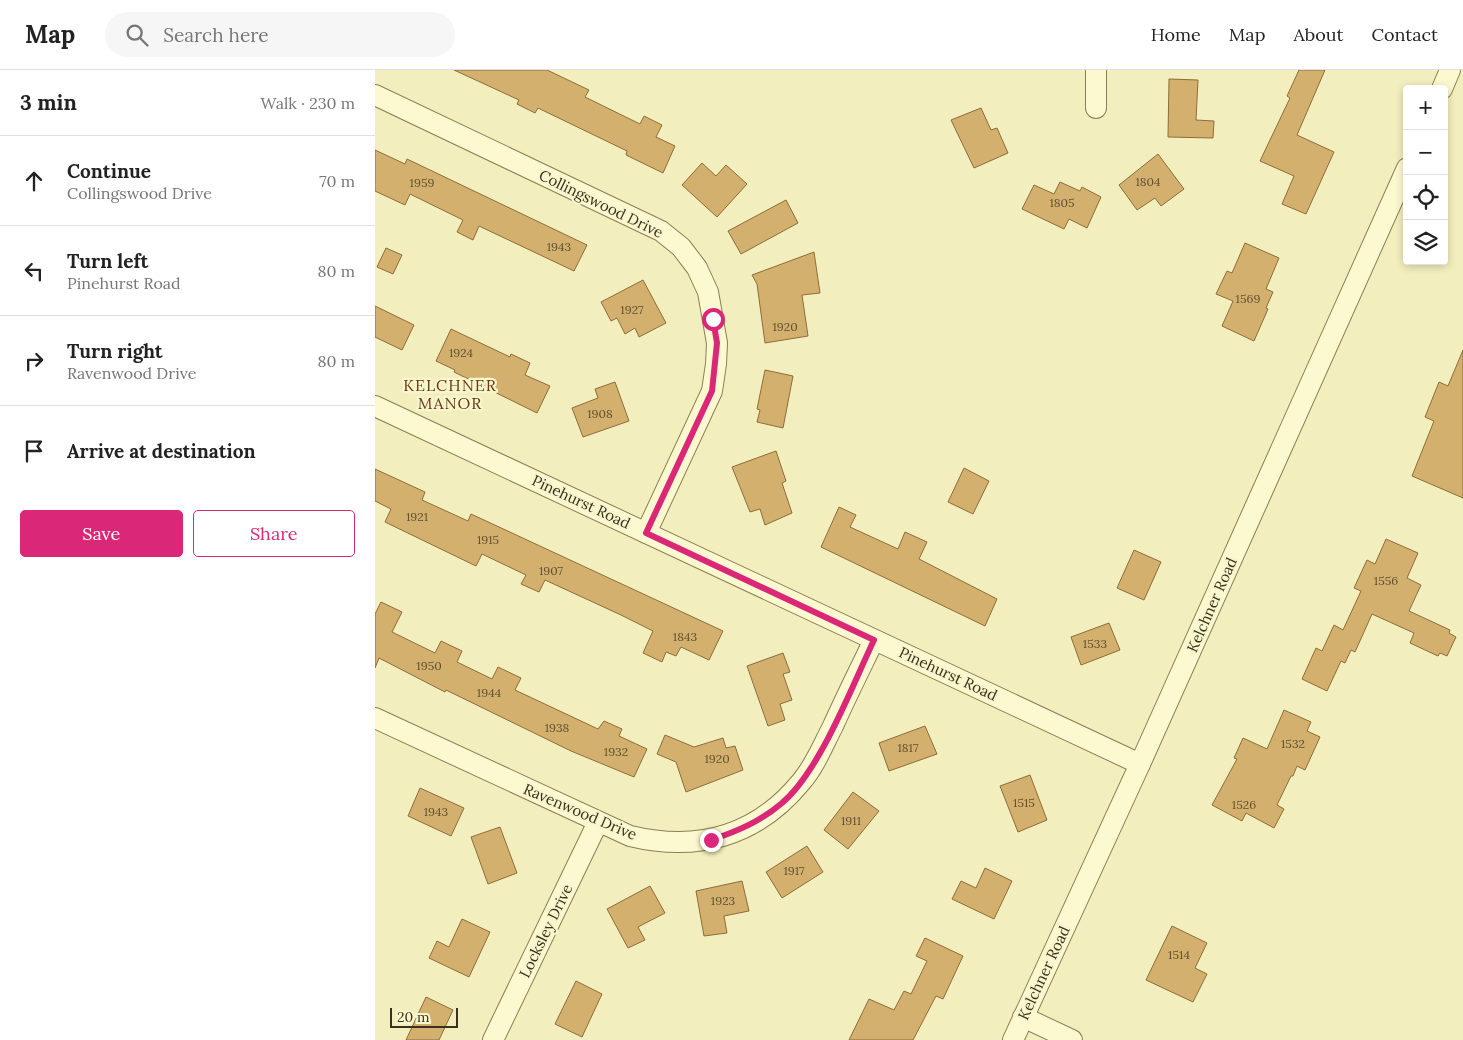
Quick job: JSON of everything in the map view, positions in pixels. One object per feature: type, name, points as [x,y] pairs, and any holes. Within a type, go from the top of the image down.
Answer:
[{"type":"street","points":[[1096,70],[1096,108]]},
{"type":"street","points":[[1444,85],[1450,70]]},
{"type":"street","name":"Collingswood Drive","points":[[375,95],[661,231],[681,247],[697,268],[708,292],[717,343],[712,391],[646,533]]},
{"type":"street","name":"Kelchner Road","points":[[1013,1040],[1140,764],[1404,175]]},
{"type":"street","name":"Pinehurst Road","points":[[375,406],[1140,764]]},
{"type":"street","name":"Ravenwood Drive","points":[[375,718],[630,836],[656,842],[684,843],[711,840],[737,831],[762,818],[783,802],[812,766],[874,640]]},
{"type":"street","name":"Locksley Drive","points":[[493,1040],[598,822]]},
{"type":"street","points":[[1023,1017],[1072,1040]]},
{"type":"building","points":[[454,70],[547,70],[589,90],[585,97],[640,124],[644,116],[662,125],[656,137],[675,146],[663,173],[626,155],[627,151],[538,108],[535,113],[517,104],[519,100]]},
{"type":"building","points":[[1299,70],[1325,70],[1297,135],[1334,152],[1306,214],[1282,204],[1294,176],[1260,161],[1290,98],[1287,96]]},
{"type":"building","points":[[1169,79],[1198,80],[1196,120],[1214,121],[1213,138],[1168,137]]},
{"type":"building","points":[[981,108],[991,130],[997,128],[1008,153],[974,168],[951,120]]},
{"type":"building","points":[[375,150],[405,164],[407,159],[587,245],[574,271],[479,226],[473,240],[457,232],[463,220],[410,194],[405,205],[375,191]]},
{"type":"building","points":[[1158,154],[1184,189],[1161,206],[1155,198],[1137,210],[1119,185]]},
{"type":"building","points":[[702,163],[716,176],[726,165],[747,184],[717,217],[682,185]]},
{"type":"building","points":[[1060,182],[1080,191],[1082,187],[1101,197],[1087,228],[1069,219],[1064,229],[1022,209],[1034,185],[1054,194]]},
{"type":"building","points":[[786,200],[798,223],[741,254],[728,231]]},
{"type":"building","points":[[1245,243],[1279,258],[1266,289],[1273,292],[1266,308],[1268,309],[1254,341],[1222,326],[1233,301],[1216,294],[1227,271],[1232,273]]},
{"type":"building","points":[[386,248],[402,255],[393,274],[377,267]]},
{"type":"building","points":[[814,252],[820,293],[802,295],[808,336],[765,343],[757,284],[752,275]]},
{"type":"building","points":[[643,280],[666,323],[639,337],[635,328],[625,334],[617,318],[611,321],[601,302]]},
{"type":"building","points":[[375,306],[414,325],[402,350],[375,337]]},
{"type":"building","points":[[451,329],[510,357],[511,354],[530,363],[525,375],[550,386],[537,413],[454,372],[455,370],[436,361]]},
{"type":"building","points":[[1463,350],[1463,498],[1412,476],[1434,421],[1425,417],[1439,382],[1448,386]]},
{"type":"building","points":[[765,370],[793,376],[783,428],[757,422],[760,410],[757,409]]},
{"type":"building","points":[[615,382],[629,421],[583,437],[572,408],[598,398],[595,389]]},
{"type":"building","points":[[776,451],[786,481],[782,483],[792,513],[765,525],[760,509],[750,512],[732,467]]},
{"type":"building","points":[[964,468],[989,481],[973,514],[948,502]]},
{"type":"building","points":[[375,469],[425,492],[422,500],[468,521],[471,514],[723,631],[709,660],[681,647],[676,656],[666,652],[662,662],[643,653],[653,631],[545,580],[539,592],[521,584],[526,575],[482,554],[476,566],[385,522],[391,509],[375,501]]},
{"type":"building","points":[[839,507],[856,515],[850,527],[898,549],[905,532],[927,542],[919,559],[997,599],[985,626],[821,547]]},
{"type":"building","points":[[1386,539],[1418,553],[1407,578],[1421,585],[1409,611],[1450,630],[1449,633],[1456,637],[1447,656],[1440,653],[1438,656],[1410,643],[1414,633],[1372,614],[1355,652],[1351,650],[1345,663],[1341,661],[1327,691],[1302,679],[1316,648],[1322,651],[1334,625],[1343,630],[1361,591],[1354,588],[1367,560],[1375,564]]},
{"type":"building","points":[[1134,550],[1161,562],[1144,600],[1117,588]]},
{"type":"building","points":[[381,602],[402,612],[392,632],[435,653],[441,641],[462,651],[457,662],[492,679],[498,667],[521,678],[515,690],[598,729],[604,721],[622,729],[619,736],[647,749],[634,777],[571,751],[446,690],[445,692],[379,658],[375,668],[375,614]]},
{"type":"building","points":[[1109,623],[1120,650],[1081,665],[1071,637]]},
{"type":"building","points":[[783,653],[790,672],[783,674],[792,700],[780,704],[785,720],[768,726],[747,666]]},
{"type":"building","points":[[1284,710],[1311,722],[1307,731],[1320,737],[1305,770],[1297,766],[1293,776],[1291,776],[1277,805],[1284,809],[1274,828],[1246,813],[1242,821],[1212,805],[1237,759],[1234,758],[1243,738],[1267,749]]},
{"type":"building","points":[[925,726],[937,754],[889,771],[879,743]]},
{"type":"building","points":[[665,735],[694,747],[723,738],[726,748],[735,746],[743,770],[686,792],[676,762],[657,754]]},
{"type":"building","points":[[1030,775],[1047,820],[1018,832],[1000,786]]},
{"type":"building","points":[[420,788],[464,808],[451,836],[408,816]]},
{"type":"building","points":[[853,792],[879,811],[848,849],[824,830]]},
{"type":"building","points":[[500,827],[517,873],[488,884],[471,837]]},
{"type":"building","points":[[807,846],[823,872],[782,898],[766,872]]},
{"type":"building","points":[[985,868],[1012,881],[994,919],[952,899],[961,881],[976,888]]},
{"type":"building","points":[[742,881],[749,911],[724,916],[727,933],[704,936],[696,891]]},
{"type":"building","points":[[650,886],[665,913],[638,927],[645,940],[628,948],[607,909]]},
{"type":"building","points":[[462,919],[490,932],[469,977],[429,958],[437,941],[449,947]]},
{"type":"building","points":[[1172,926],[1207,943],[1195,968],[1207,974],[1193,1002],[1146,980]]},
{"type":"building","points":[[925,938],[963,956],[943,999],[936,996],[913,1040],[849,1040],[869,999],[894,1010],[904,991],[911,994],[927,961],[916,956]]},
{"type":"building","points":[[576,981],[602,994],[582,1037],[555,1024]]},
{"type":"building","points":[[426,997],[453,1010],[439,1040],[406,1040]]},
{"type":"district","name":"KELCHNER MANOR","points":[[450,394]]},
{"type":"route","points":[[711,840],[737,831],[762,818],[783,802],[802,781],[817,758],[874,640],[646,533],[712,391],[717,343],[713,319]]}]
